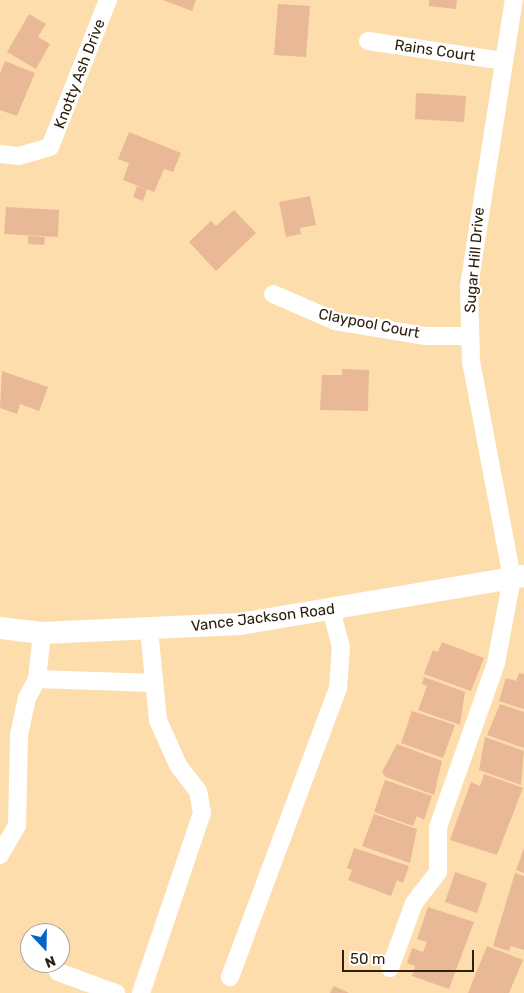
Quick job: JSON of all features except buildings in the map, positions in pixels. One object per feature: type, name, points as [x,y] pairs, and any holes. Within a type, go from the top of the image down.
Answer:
[{"type":"main road","name":"Vance Jackson Road","points":[[0,628],[42,633],[149,630],[240,624],[332,610],[518,577]]},
{"type":"street","name":"Knotty Ash Drive","points":[[0,154],[19,156],[50,147],[108,0]]},
{"type":"street","name":"Sugar Hill Drive","points":[[514,0],[474,243],[469,336],[475,389],[518,577]]},
{"type":"street","name":"Rains Court","points":[[368,41],[503,61]]},
{"type":"street","name":"Claypool Court","points":[[273,294],[336,320],[426,336],[469,336]]},
{"type":"street","points":[[390,968],[414,903],[438,872],[438,827],[496,663],[518,577]]},
{"type":"street","points":[[230,977],[338,688],[341,647],[332,610]]},
{"type":"street","points":[[141,993],[202,813],[198,791],[178,765],[158,720],[149,630]]},
{"type":"street","points":[[0,855],[17,825],[19,734],[27,698],[37,679],[42,633]]},
{"type":"street","points":[[37,679],[154,683]]},
{"type":"street","points":[[61,973],[116,993]]}]
